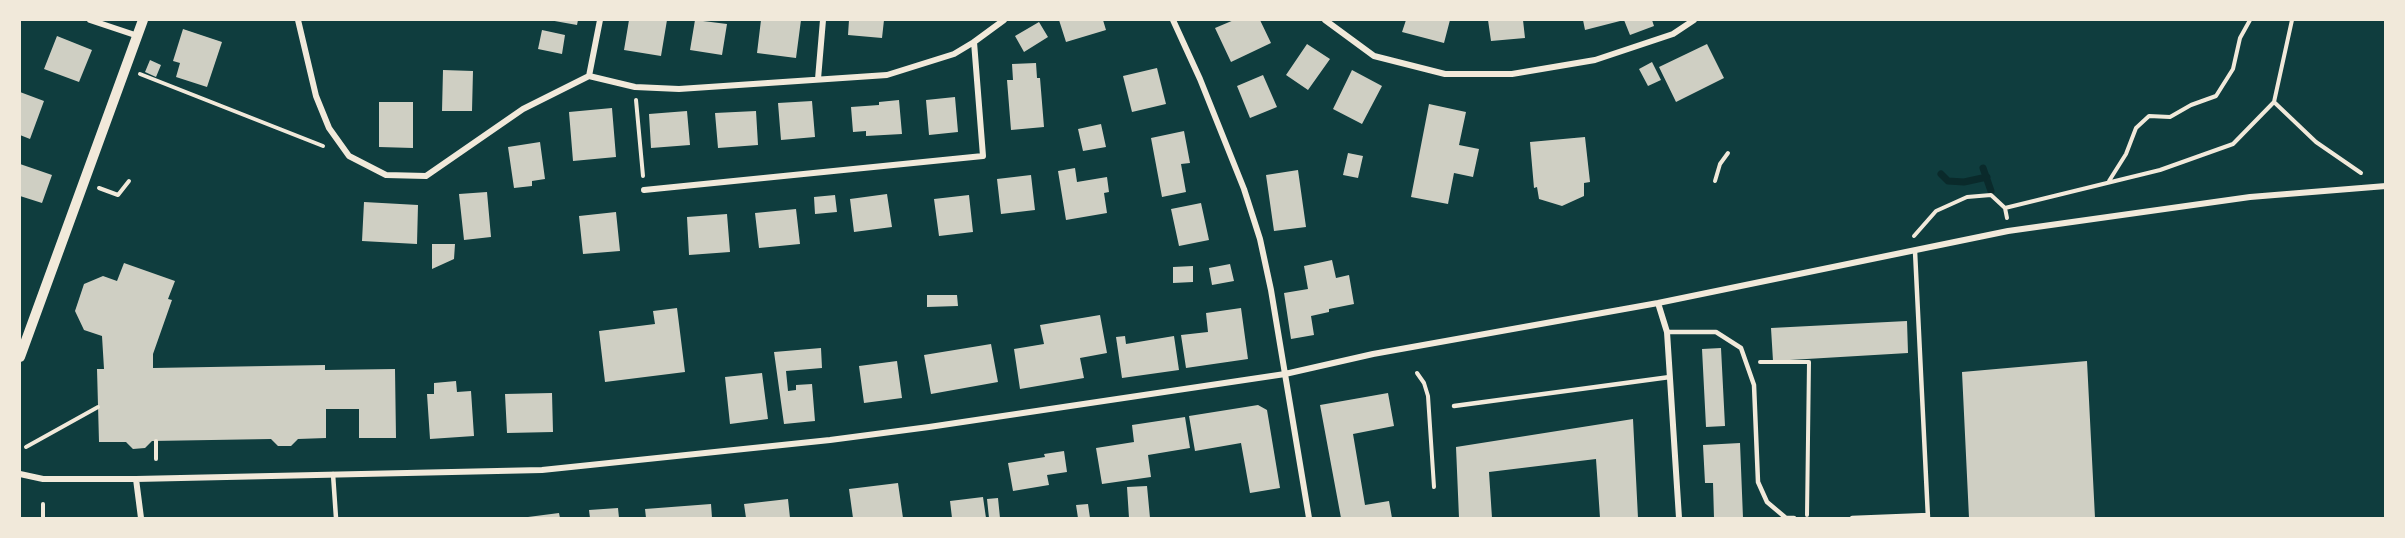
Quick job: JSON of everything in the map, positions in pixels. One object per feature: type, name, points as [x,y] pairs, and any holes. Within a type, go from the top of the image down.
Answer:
[{"type":"street","points":[[90,20],[138,36]]},
{"type":"street","points":[[20,357],[143,20]]},
{"type":"street","points":[[298,20],[316,96],[329,128],[349,156],[386,176],[426,176],[523,109],[590,76],[635,87],[679,89],[887,75],[954,54],[1004,20]]},
{"type":"street","points":[[590,76],[600,20]]},
{"type":"street","points":[[818,79],[824,20]]},
{"type":"street","points":[[1174,20],[1244,189],[1260,239],[1271,290],[1309,519]]},
{"type":"street","points":[[1325,20],[1374,56],[1446,74],[1512,74],[1595,60],[1673,34],[1694,20]]},
{"type":"street","points":[[644,190],[983,156],[974,42]]},
{"type":"street","points":[[20,474],[43,479],[136,479],[542,470],[726,452],[929,427],[1284,374],[1373,354],[1658,303],[2008,231],[2250,197],[2385,186]]},
{"type":"street","points":[[1658,303],[1667,332],[1679,519]]},
{"type":"street","points":[[136,479],[141,519]]},
{"type":"lane","points":[[1852,519],[1928,517],[1915,251]]},
{"type":"lane","points":[[1667,332],[1716,332],[1741,348],[1754,385],[1758,482],[1767,502],[1786,518],[1794,519]]},
{"type":"lane","points":[[1454,406],[1670,377]]},
{"type":"lane","points":[[333,474],[336,519]]},
{"type":"path","points":[[2108,181],[2126,154],[2136,128],[2149,116],[2170,117],[2191,105],[2216,96],[2233,69],[2240,38],[2250,20]]},
{"type":"path","points":[[2006,208],[2160,170],[2233,144],[2274,102],[2292,20]]},
{"type":"path","points":[[125,68],[349,156]]},
{"type":"path","points":[[635,87],[644,190]]},
{"type":"path","points":[[2274,102],[2316,142],[2348,166],[2367,176]]},
{"type":"path","points":[[1715,181],[1720,164],[1728,153]]},
{"type":"path","points":[[96,187],[118,195],[129,181]]},
{"type":"path","points":[[1915,251],[1914,236],[1936,211],[1966,197],[1991,195],[2006,208],[2008,231]]},
{"type":"path","points":[[1746,362],[1809,362],[1807,519]]},
{"type":"path","points":[[1418,373],[1428,396],[1434,487]]},
{"type":"path","points":[[26,447],[98,407]]},
{"type":"path","points":[[156,441],[156,459]]},
{"type":"path","points":[[43,504],[43,519]]},
{"type":"building","points":[[549,20],[578,20],[577,25]]},
{"type":"building","points":[[629,20],[667,20],[661,56],[624,50]]},
{"type":"building","points":[[695,20],[727,24],[722,55],[690,50]]},
{"type":"building","points":[[761,20],[801,20],[796,58],[757,53]]},
{"type":"building","points":[[849,20],[884,20],[882,38],[848,35]]},
{"type":"building","points":[[1059,20],[1103,20],[1106,30],[1066,42]]},
{"type":"building","points":[[1234,20],[1260,20],[1271,43],[1231,62],[1215,28]]},
{"type":"building","points":[[1406,20],[1450,20],[1444,43],[1402,32]]},
{"type":"building","points":[[1488,20],[1523,20],[1525,38],[1491,41]]},
{"type":"building","points":[[1583,20],[1624,20],[1585,30]]},
{"type":"building","points":[[1624,20],[1652,20],[1654,26],[1630,35]]},
{"type":"building","points":[[1039,22],[1048,37],[1024,52],[1015,36]]},
{"type":"building","points":[[183,29],[222,42],[207,87],[176,77],[180,63],[173,61]]},
{"type":"building","points":[[542,30],[565,35],[562,54],[538,49]]},
{"type":"building","points":[[57,36],[92,50],[79,82],[44,69]]},
{"type":"building","points":[[1307,44],[1330,59],[1308,90],[1286,75]]},
{"type":"building","points":[[1707,44],[1724,78],[1676,102],[1659,67]]},
{"type":"building","points":[[150,60],[161,65],[156,77],[145,72]]},
{"type":"building","points":[[1652,62],[1661,80],[1648,86],[1639,69]]},
{"type":"building","points":[[1036,63],[1037,78],[1040,78],[1044,127],[1011,130],[1007,80],[1013,80],[1012,64]]},
{"type":"building","points":[[1157,68],[1166,104],[1132,112],[1123,76]]},
{"type":"building","points":[[443,70],[473,71],[472,111],[442,111]]},
{"type":"building","points":[[1352,70],[1382,86],[1362,124],[1333,109]]},
{"type":"building","points":[[1263,75],[1277,107],[1250,118],[1237,86]]},
{"type":"building","points":[[20,92],[44,101],[30,139],[20,135]]},
{"type":"building","points":[[955,97],[958,132],[929,135],[926,100]]},
{"type":"building","points":[[899,100],[902,134],[866,136],[866,131],[853,132],[851,107],[879,105],[879,102]]},
{"type":"building","points":[[812,101],[815,137],[781,140],[778,103]]},
{"type":"building","points":[[379,102],[413,102],[413,148],[379,147]]},
{"type":"building","points":[[1429,104],[1466,112],[1459,145],[1479,149],[1473,177],[1454,173],[1448,204],[1411,197]]},
{"type":"building","points":[[612,108],[616,157],[573,161],[569,112]]},
{"type":"building","points":[[687,111],[690,145],[651,148],[649,114]]},
{"type":"building","points":[[756,111],[758,145],[718,148],[715,113]]},
{"type":"building","points":[[1101,124],[1106,147],[1083,151],[1078,129]]},
{"type":"building","points":[[1184,131],[1190,163],[1181,164],[1186,192],[1162,197],[1151,138]]},
{"type":"building","points":[[1585,137],[1590,182],[1584,183],[1584,196],[1562,206],[1539,199],[1537,187],[1534,188],[1530,142]]},
{"type":"building","points":[[540,142],[545,179],[532,181],[532,186],[514,188],[508,147]]},
{"type":"building","points":[[1348,153],[1363,156],[1358,178],[1343,175]]},
{"type":"building","points":[[20,164],[52,175],[42,203],[20,196]]},
{"type":"building","points":[[1075,168],[1077,182],[1107,177],[1109,192],[1104,193],[1107,213],[1066,220],[1058,171]]},
{"type":"building","points":[[1298,170],[1306,227],[1274,231],[1266,175]]},
{"type":"building","points":[[1031,175],[1035,210],[1001,214],[997,179]]},
{"type":"building","points":[[487,192],[491,237],[464,240],[459,194]]},
{"type":"building","points":[[887,194],[892,227],[854,232],[850,199]]},
{"type":"building","points":[[835,195],[837,212],[815,214],[814,197]]},
{"type":"building","points":[[969,195],[973,232],[939,236],[934,199]]},
{"type":"building","points":[[364,202],[418,205],[417,244],[362,241]]},
{"type":"building","points":[[1201,203],[1209,240],[1179,246],[1171,209]]},
{"type":"building","points":[[796,209],[800,244],[759,248],[755,213]]},
{"type":"building","points":[[616,212],[620,251],[583,254],[579,216]]},
{"type":"building","points":[[727,214],[730,252],[689,255],[687,217]]},
{"type":"building","points":[[432,244],[455,244],[454,259],[432,269]]},
{"type":"building","points":[[1332,260],[1336,278],[1349,275],[1354,304],[1329,309],[1329,312],[1311,316],[1314,335],[1291,339],[1284,293],[1308,289],[1304,266]]},
{"type":"building","points":[[124,263],[175,281],[168,299],[172,300],[153,354],[153,368],[325,365],[325,370],[395,369],[396,438],[359,438],[359,409],[326,409],[326,438],[298,439],[291,446],[278,446],[271,439],[152,441],[145,448],[133,449],[126,442],[99,442],[97,369],[104,369],[102,336],[84,330],[75,311],[84,284],[103,276],[117,281]]},
{"type":"building","points":[[1230,264],[1234,281],[1212,285],[1209,268]]},
{"type":"building","points":[[1193,266],[1193,282],[1173,283],[1173,267]]},
{"type":"building","points":[[927,295],[957,295],[958,306],[927,307]]},
{"type":"building","points":[[677,308],[685,372],[605,382],[599,331],[655,324],[653,311]]},
{"type":"building","points":[[1241,308],[1248,359],[1186,368],[1181,335],[1208,332],[1206,313]]},
{"type":"building","points":[[1100,315],[1107,353],[1080,358],[1084,378],[1020,389],[1014,349],[1044,344],[1040,325]]},
{"type":"building","points":[[1907,321],[1908,353],[1773,361],[1771,328]]},
{"type":"building","points":[[1125,336],[1126,344],[1174,336],[1179,370],[1122,378],[1116,337]]},
{"type":"building","points":[[991,344],[998,382],[931,394],[924,355]]},
{"type":"building","points":[[821,348],[822,368],[786,371],[788,391],[796,390],[796,385],[812,384],[815,421],[784,424],[774,352]]},
{"type":"building","points":[[1721,348],[1725,426],[1706,427],[1702,349]]},
{"type":"building","points":[[897,361],[902,398],[864,403],[859,366]]},
{"type":"building","points":[[2087,361],[2095,518],[1969,518],[1962,372]]},
{"type":"building","points":[[762,373],[768,419],[730,424],[725,377]]},
{"type":"building","points":[[456,381],[457,392],[471,391],[474,436],[430,439],[427,394],[434,394],[434,383]]},
{"type":"building","points":[[552,393],[553,432],[507,433],[505,394]]},
{"type":"building","points":[[1388,393],[1394,426],[1353,434],[1365,505],[1389,501],[1392,518],[1341,518],[1320,405]]},
{"type":"building","points":[[1258,405],[1267,410],[1280,488],[1250,493],[1241,443],[1195,451],[1189,416]]},
{"type":"building","points":[[1185,417],[1190,448],[1148,455],[1151,477],[1102,484],[1096,448],[1134,442],[1132,425]]},
{"type":"building","points":[[1633,419],[1638,518],[1600,518],[1596,459],[1489,472],[1492,518],[1459,518],[1456,447]]},
{"type":"building","points":[[1740,443],[1743,518],[1714,518],[1713,483],[1705,483],[1703,445]]},
{"type":"building","points":[[1064,451],[1067,472],[1047,475],[1049,485],[1013,491],[1008,463],[1045,457],[1044,454]]},
{"type":"building","points":[[898,483],[903,518],[853,518],[849,489]]},
{"type":"building","points":[[1147,486],[1150,518],[1129,518],[1127,487]]},
{"type":"building","points":[[983,497],[986,518],[952,518],[950,501]]},
{"type":"building","points":[[998,498],[1000,518],[989,518],[987,499]]},
{"type":"building","points":[[788,499],[790,518],[746,518],[744,504]]},
{"type":"building","points":[[711,504],[712,518],[646,518],[645,509]]},
{"type":"building","points":[[1088,504],[1090,518],[1078,518],[1076,505]]},
{"type":"building","points":[[618,508],[619,518],[590,518],[589,510]]},
{"type":"building","points":[[559,513],[560,518],[528,518],[528,517]]},
{"type":"waterway","points":[[1983,168],[1991,191]]},
{"type":"waterway","points":[[1941,174],[1948,181],[1964,182],[1987,177]]}]
